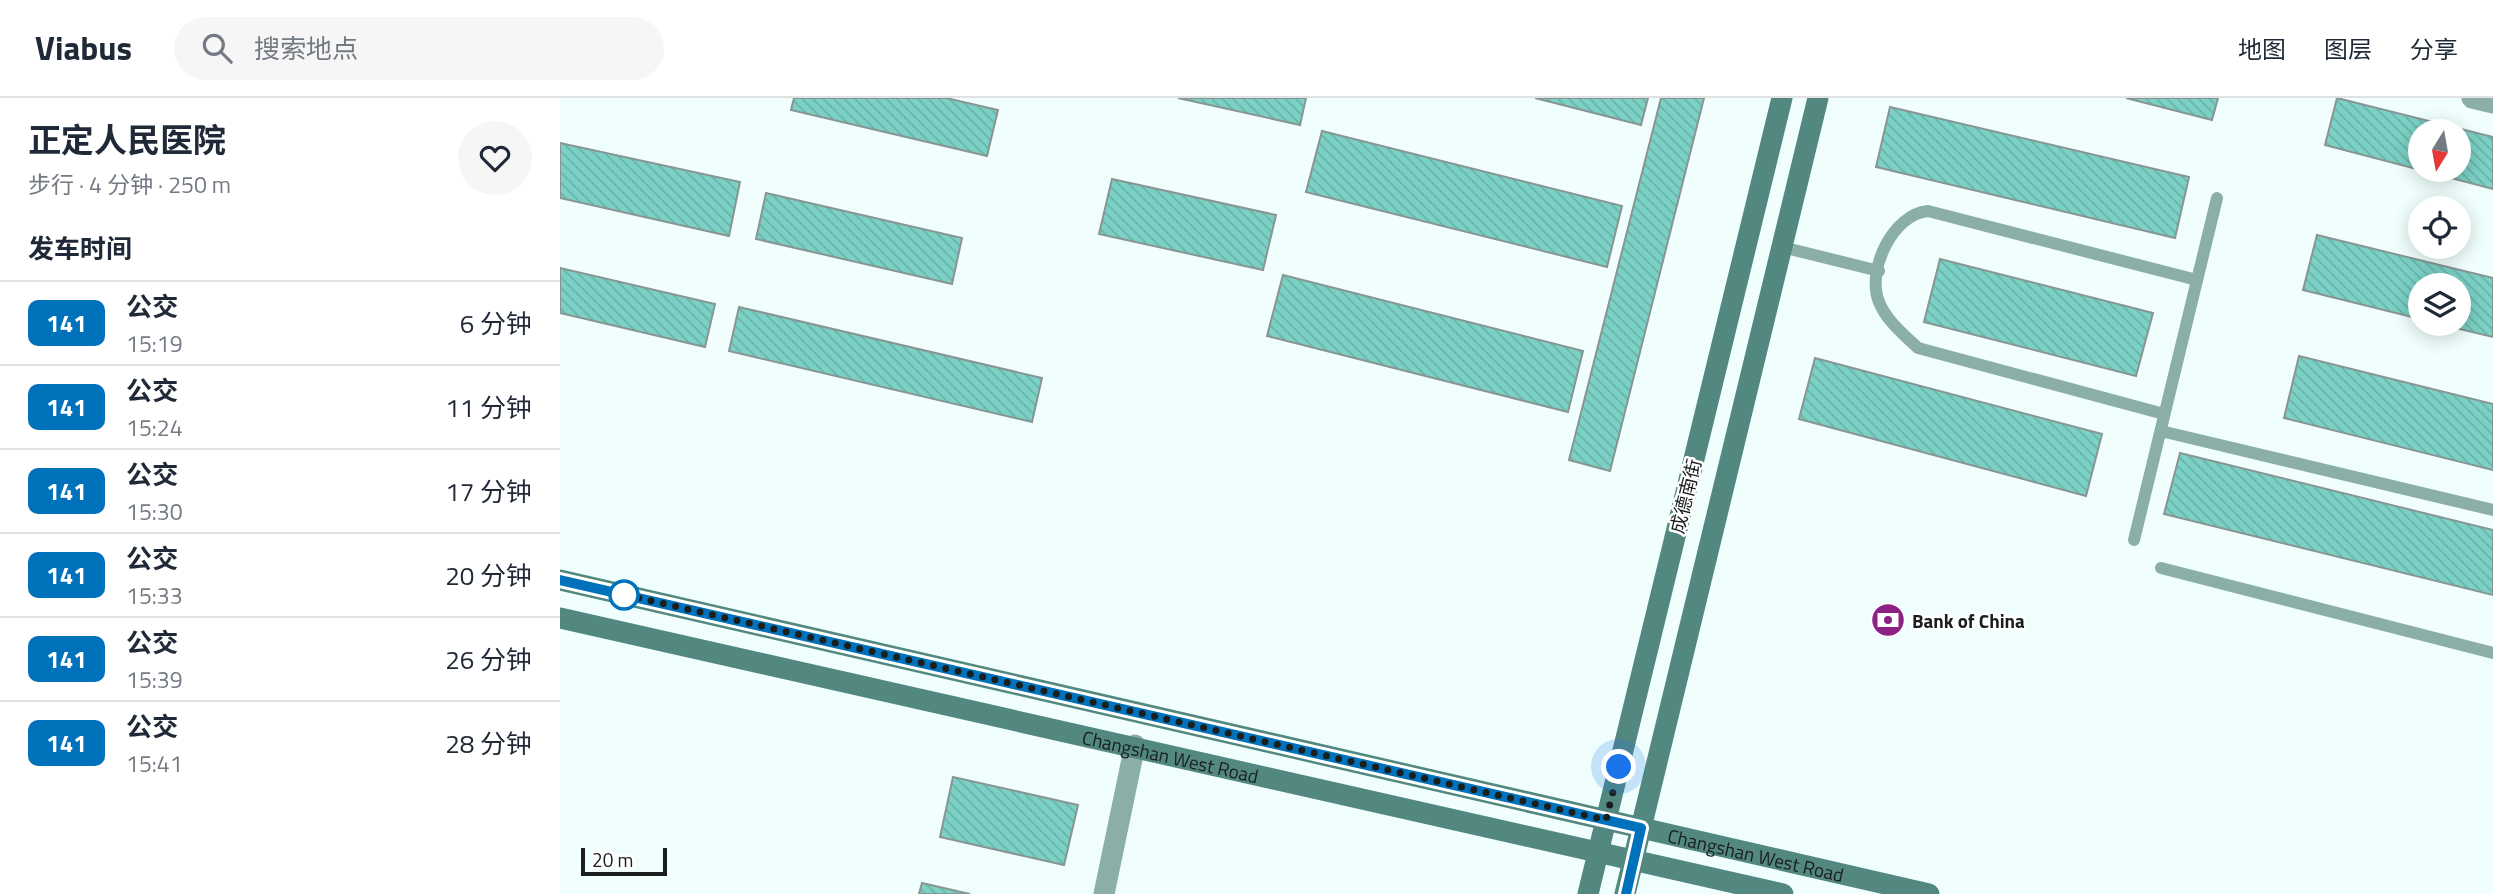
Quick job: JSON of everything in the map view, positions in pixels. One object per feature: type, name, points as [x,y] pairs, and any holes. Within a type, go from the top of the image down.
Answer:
[{"type":"main road","name":"成德南街","points":[[1588,894],[1782,98]]},
{"type":"main road","name":"成德南街","points":[[1626,894],[1818,98]]},
{"type":"main road","name":"Changshan West Road","points":[[560,580],[1929,894]]},
{"type":"main road","name":"Changshan West Road","points":[[560,618],[1783,894]]},
{"type":"street","points":[[2472,98],[2493,103]]},
{"type":"street","points":[[1104,894],[1135,746]]},
{"type":"lane","points":[[2134,540],[2217,198]]},
{"type":"lane","points":[[2165,414],[1918,348],[1890,320],[1878,300],[1879,271],[1885,243],[1900,223],[1915,212],[1928,211],[2197,280]]},
{"type":"lane","points":[[1782,247],[1879,271]]},
{"type":"lane","points":[[2161,430],[2493,509]]},
{"type":"lane","points":[[2161,568],[2493,653]]},
{"type":"building","points":[[794,98],[946,98],[998,110],[987,156],[791,110]]},
{"type":"building","points":[[1178,98],[1306,98],[1300,125]]},
{"type":"building","points":[[1535,98],[1648,98],[1641,125]]},
{"type":"building","points":[[1661,98],[1704,98],[1610,471],[1569,460]]},
{"type":"building","points":[[2126,98],[2218,98],[2212,120]]},
{"type":"building","points":[[2337,98],[2421,119],[2408,119],[2408,167],[2325,145]]},
{"type":"building","points":[[1890,107],[2189,177],[2175,238],[1876,167]]},
{"type":"building","points":[[1322,131],[1622,206],[1607,267],[1306,192]]},
{"type":"building","points":[[2471,132],[2493,137],[2493,189],[2466,182],[2471,182]]},
{"type":"building","points":[[560,143],[740,182],[729,236],[560,198]]},
{"type":"building","points":[[1112,179],[1276,215],[1263,270],[1099,234]]},
{"type":"building","points":[[766,193],[962,238],[952,284],[756,239]]},
{"type":"building","points":[[2317,235],[2493,278],[2493,337],[2471,332],[2471,273],[2408,273],[2408,316],[2303,290]]},
{"type":"building","points":[[1940,259],[2153,313],[2136,376],[1924,322]]},
{"type":"building","points":[[560,268],[715,304],[705,347],[560,313]]},
{"type":"building","points":[[1283,275],[1583,351],[1568,412],[1267,336]]},
{"type":"building","points":[[739,307],[1042,378],[1032,422],[729,351]]},
{"type":"building","points":[[2299,356],[2493,404],[2493,470],[2284,418]]},
{"type":"building","points":[[1815,358],[2102,434],[2086,496],[1799,419]]},
{"type":"building","points":[[2180,453],[2493,530],[2493,595],[2164,514]]},
{"type":"building","points":[[953,777],[1078,805],[1064,865],[940,837]]},
{"type":"building","points":[[922,883],[970,894],[919,894]]},
{"type":"bus line","name":"141","points":[[560,580],[1641,828],[1626,894]]},
{"type":"place","name":"Bank of China","points":[[1888,620]]},
{"type":"route","points":[[624,595],[613,592],[1606,820],[1619,767]]}]
